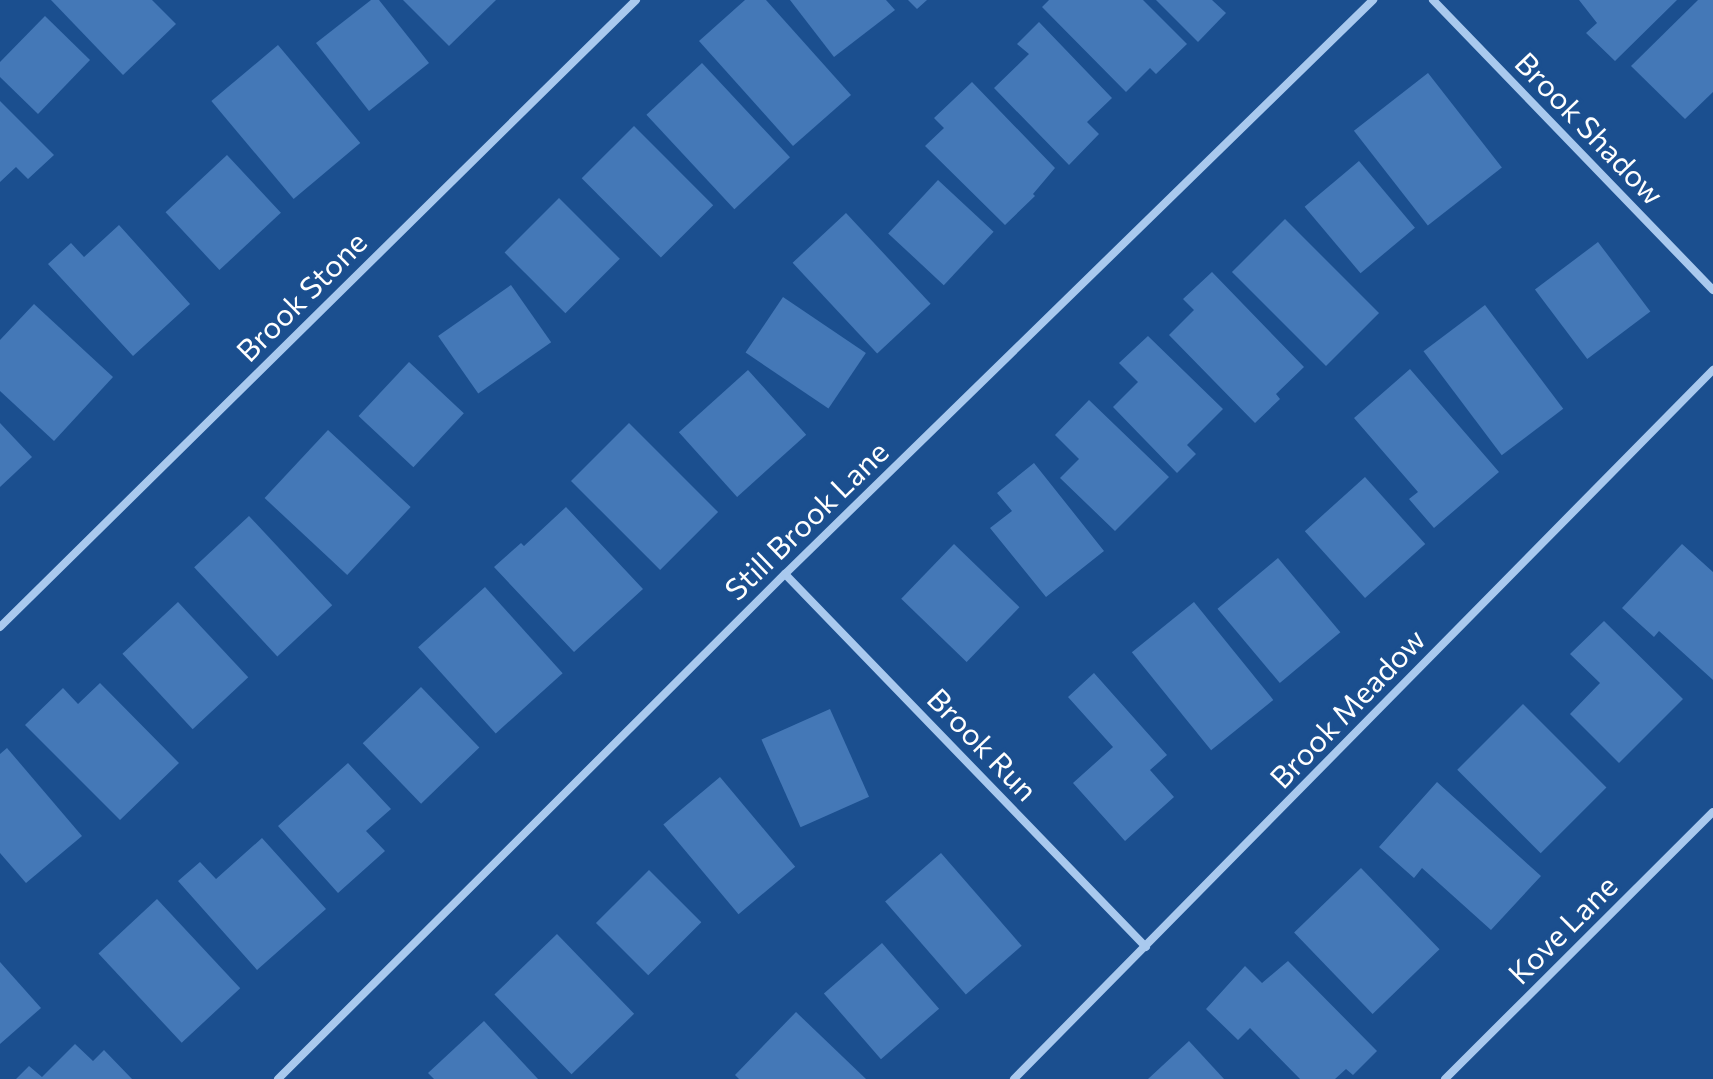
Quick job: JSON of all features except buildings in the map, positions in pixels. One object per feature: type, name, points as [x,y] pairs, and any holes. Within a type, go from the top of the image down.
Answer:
[{"type":"street","name":"Brook Stone","points":[[0,627],[636,0]]},
{"type":"street","name":"Still Brook Lane","points":[[278,1079],[785,574],[1373,0]]},
{"type":"street","name":"Brook Shadow","points":[[1433,0],[1713,290]]},
{"type":"street","name":"Brook Meadow","points":[[1014,1079],[1713,370]]},
{"type":"street","name":"Brook Run","points":[[785,574],[1146,947]]},
{"type":"street","name":"Kove Lane","points":[[1445,1079],[1713,812]]}]
